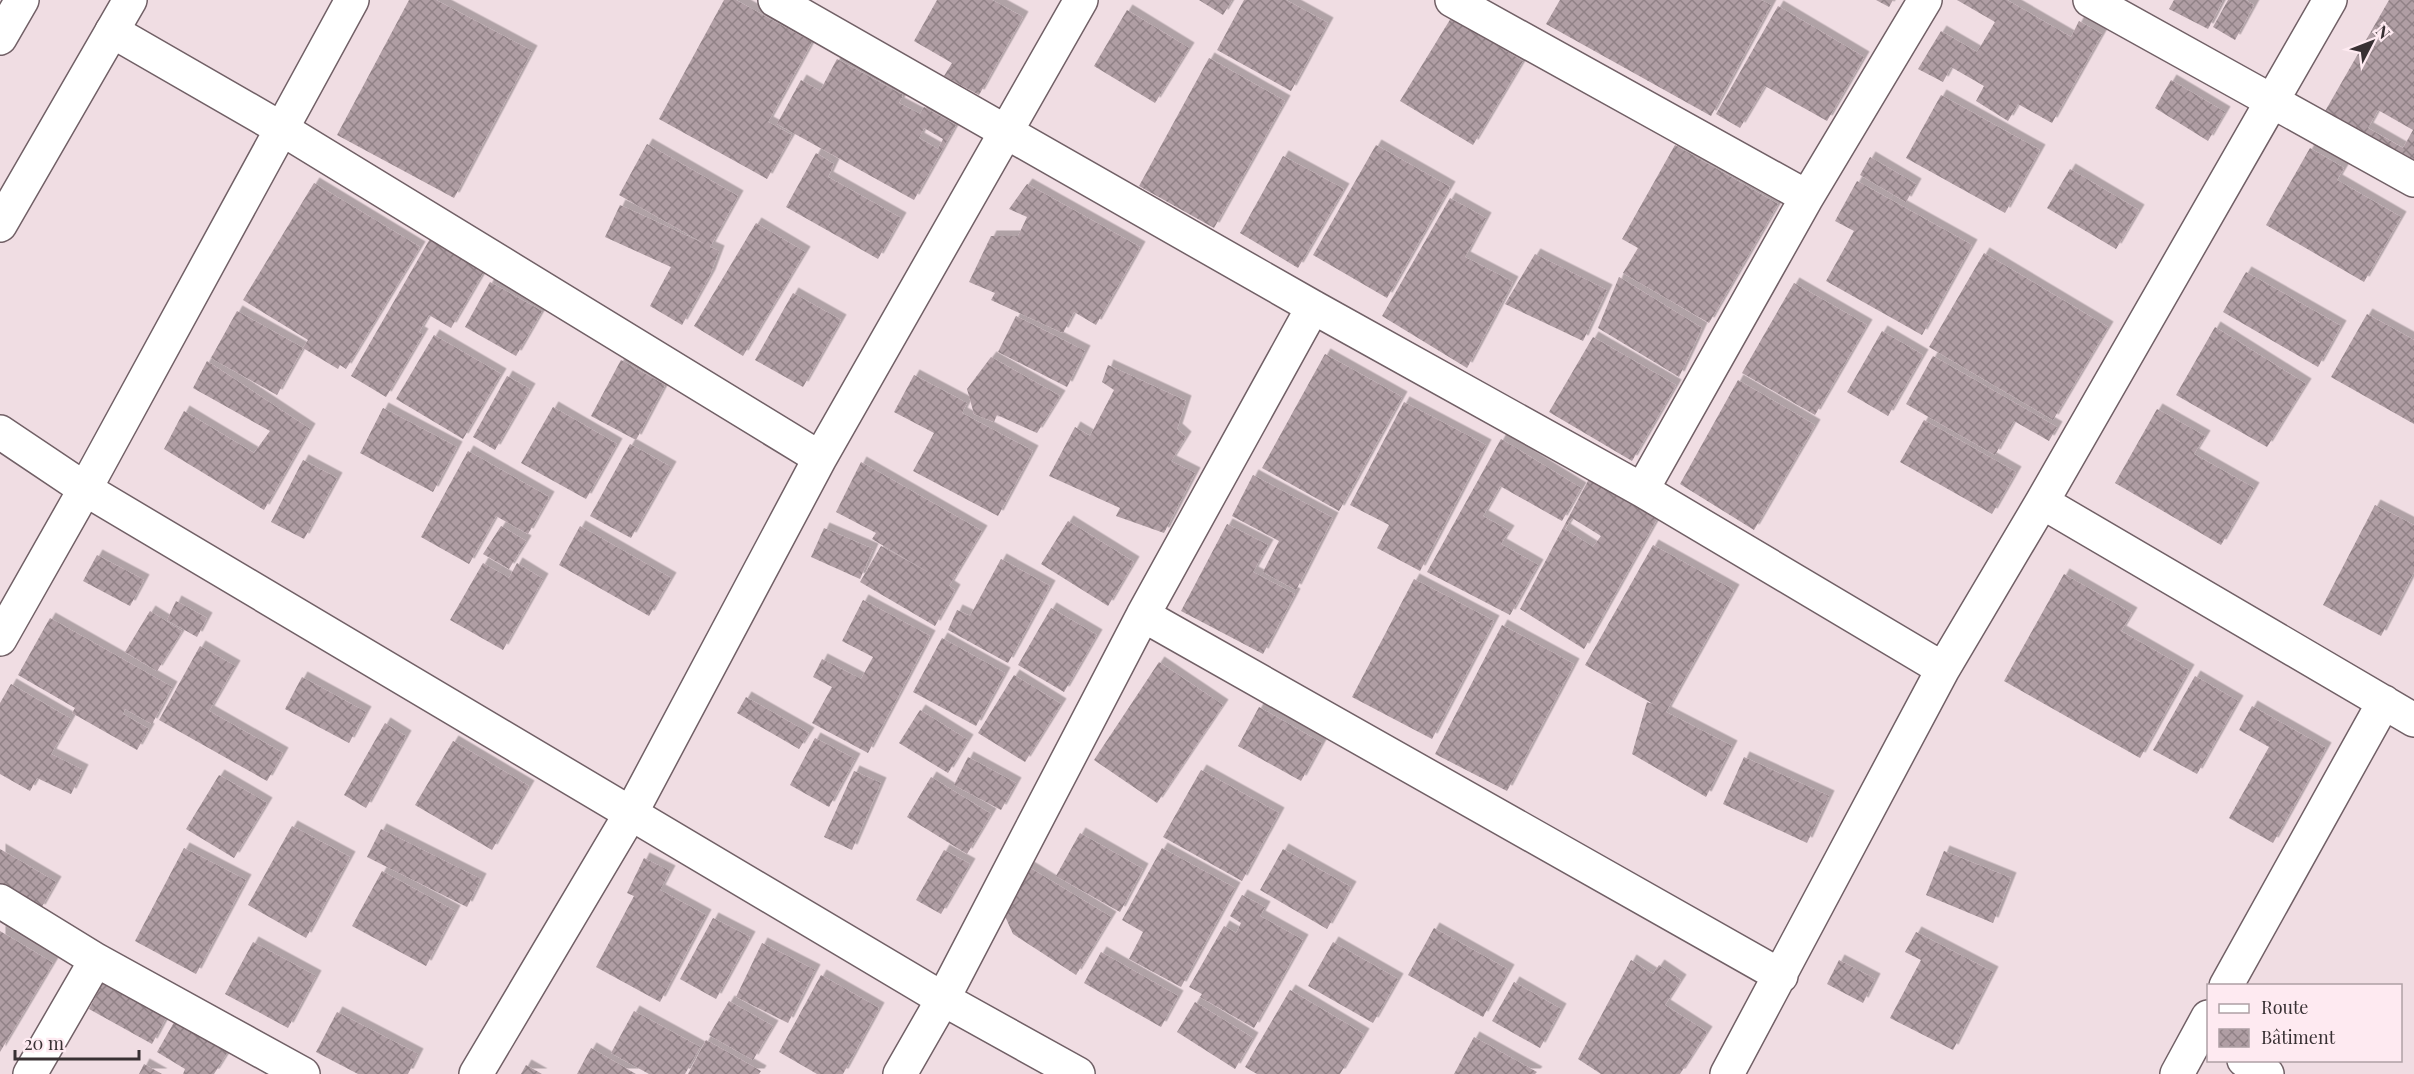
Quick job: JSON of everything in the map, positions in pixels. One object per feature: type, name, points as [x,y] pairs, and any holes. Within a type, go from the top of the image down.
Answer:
[{"type":"street","points":[[0,38],[22,0]]},
{"type":"street","points":[[0,225],[130,0]]},
{"type":"street","points":[[0,639],[85,489],[352,0]]},
{"type":"street","points":[[775,0],[1313,307],[1642,490],[1943,669]]},
{"type":"street","points":[[476,1074],[631,813],[820,458],[1081,0]]},
{"type":"street","points":[[1452,0],[1807,197]]},
{"type":"street","points":[[1642,490],[1807,197],[1925,0]]},
{"type":"street","points":[[2090,0],[2414,180]]},
{"type":"street","points":[[1727,1074],[1943,669],[2042,502],[2330,0]]},
{"type":"street","points":[[112,31],[282,129],[820,458]]},
{"type":"street","points":[[900,1074],[943,999],[1143,615],[1313,307]]},
{"type":"street","points":[[0,432],[85,489],[943,999],[1078,1074]]},
{"type":"street","points":[[2042,502],[2414,720]]},
{"type":"street","points":[[1143,615],[1781,976]]},
{"type":"street","points":[[2227,984],[2384,702]]},
{"type":"street","points":[[0,901],[96,960],[303,1074]]},
{"type":"street","points":[[30,1074],[96,960]]},
{"type":"street","points":[[2177,1074],[2205,1031]]},
{"type":"street","points":[[2247,1062],[2267,1074]]},
{"type":"building","points":[[409,0],[436,0],[532,51],[454,198],[337,135]]},
{"type":"building","points":[[724,0],[736,0],[812,42],[768,122],[792,135],[767,179],[659,119]]},
{"type":"building","points":[[937,0],[992,0],[1023,17],[979,95],[944,76],[952,63],[914,41]]},
{"type":"building","points":[[1199,0],[1232,0],[1223,15]]},
{"type":"building","points":[[1244,0],[1286,0],[1328,23],[1291,91],[1217,50]]},
{"type":"building","points":[[1560,0],[1761,0],[1771,5],[1711,116],[1546,24]]},
{"type":"building","points":[[1876,0],[1893,0],[1889,7]]},
{"type":"building","points":[[1957,0],[2007,0],[2071,37],[2079,21],[2102,34],[2052,123],[2018,104],[2008,121],[1976,101],[1984,86],[1951,67],[1943,82],[1918,69],[1941,31],[1977,52],[1995,22]]},
{"type":"building","points":[[2174,0],[2223,0],[2208,29],[2169,9]]},
{"type":"building","points":[[2228,0],[2246,0],[2254,5],[2235,40],[2213,27]]},
{"type":"building","points":[[2389,0],[2414,0],[2414,163],[2324,113]],"holes":[[[2378,110],[2413,130],[2403,148],[2368,128]]]},
{"type":"building","points":[[1778,6],[1864,57],[1827,121],[1765,86],[1740,128],[1716,114]]},
{"type":"building","points":[[1127,10],[1189,48],[1155,103],[1094,66]]},
{"type":"building","points":[[1451,18],[1523,61],[1473,145],[1400,101]]},
{"type":"building","points":[[1209,58],[1285,101],[1214,228],[1139,186]]},
{"type":"building","points":[[837,59],[903,95],[899,103],[920,114],[924,107],[956,125],[914,200],[777,124],[801,80],[820,91]],"holes":[[[924,128],[943,139],[938,149],[919,138]]]},
{"type":"building","points":[[2171,80],[2225,112],[2208,141],[2155,108]]},
{"type":"building","points":[[1941,95],[2040,150],[2005,213],[1906,158]]},
{"type":"building","points":[[647,144],[738,196],[710,247],[719,251],[710,275],[682,325],[650,306],[671,267],[605,237],[620,205],[705,244],[619,195]]},
{"type":"building","points":[[1376,145],[1450,187],[1387,298],[1313,255]]},
{"type":"building","points":[[1675,145],[1778,204],[1709,323],[1623,273],[1638,248],[1622,239]]},
{"type":"building","points":[[2310,148],[2344,168],[2337,180],[2401,217],[2364,282],[2266,225]]},
{"type":"building","points":[[816,153],[834,164],[828,177],[901,218],[878,259],[786,207]]},
{"type":"building","points":[[1283,156],[1344,189],[1298,268],[1240,233]]},
{"type":"building","points":[[1870,157],[1916,184],[1906,202],[1860,175]]},
{"type":"building","points":[[2070,169],[2139,210],[2116,249],[2047,208]]},
{"type":"building","points":[[1857,181],[1972,245],[1922,335],[1826,281],[1854,231],[1835,221]]},
{"type":"building","points":[[314,183],[420,247],[346,369],[340,365],[338,369],[303,348],[308,340],[243,300]]},
{"type":"building","points":[[1027,184],[1140,247],[1096,325],[1074,312],[1063,333],[991,300],[995,293],[969,282],[991,236],[1018,236],[1027,217],[1009,209]]},
{"type":"building","points":[[1450,198],[1486,218],[1465,257],[1513,282],[1467,368],[1382,316]]},
{"type":"building","points":[[756,223],[805,252],[743,356],[694,326]]},
{"type":"building","points":[[431,237],[486,268],[451,328],[429,315],[419,332],[423,334],[386,397],[351,376]]},
{"type":"building","points":[[1984,253],[2108,327],[2053,420],[1929,347]]},
{"type":"building","points":[[1535,254],[1607,290],[1583,341],[1505,304]]},
{"type":"building","points":[[2246,272],[2341,326],[2318,367],[2223,312]]},
{"type":"building","points":[[1619,277],[1702,328],[1679,377],[1598,328]]},
{"type":"building","points":[[490,282],[542,311],[516,356],[465,327]]},
{"type":"building","points":[[1794,283],[1867,325],[1815,415],[1742,373]]},
{"type":"building","points":[[793,293],[841,320],[803,387],[755,360]]},
{"type":"building","points":[[237,311],[303,348],[277,395],[211,358]]},
{"type":"building","points":[[2367,314],[2414,340],[2414,424],[2331,377]]},
{"type":"building","points":[[1016,316],[1085,351],[1067,387],[998,352]]},
{"type":"building","points":[[2215,327],[2306,384],[2267,447],[2176,395]]},
{"type":"building","points":[[1882,331],[1923,355],[1888,416],[1847,392]]},
{"type":"building","points":[[434,335],[501,374],[463,439],[396,399]]},
{"type":"building","points":[[1593,337],[1676,385],[1632,461],[1549,412]]},
{"type":"building","points":[[1325,354],[1402,397],[1339,511],[1262,468]]},
{"type":"building","points":[[1933,356],[2057,427],[2049,441],[2014,421],[1995,455],[1906,404]]},
{"type":"building","points":[[991,357],[1060,396],[1037,433],[997,415],[994,422],[974,414],[967,389]]},
{"type":"building","points":[[621,360],[665,385],[636,440],[591,416]]},
{"type":"building","points":[[207,361],[310,429],[264,510],[164,449],[184,411],[254,453],[270,431],[193,388]]},
{"type":"building","points":[[1108,365],[1186,401],[1177,429],[1186,437],[1171,461],[1195,473],[1164,533],[1116,516],[1120,508],[1049,476],[1075,427],[1090,436],[1114,390],[1102,382]]},
{"type":"building","points":[[914,375],[967,403],[962,413],[1033,451],[998,516],[913,471],[934,433],[894,412]]},
{"type":"building","points":[[507,376],[530,389],[495,450],[473,437]]},
{"type":"building","points":[[1738,380],[1815,425],[1754,530],[1680,484]]},
{"type":"building","points":[[1404,402],[1486,445],[1420,571],[1377,548],[1389,525],[1350,505]]},
{"type":"building","points":[[553,407],[617,444],[586,499],[521,463]]},
{"type":"building","points":[[383,408],[457,447],[433,492],[360,453]]},
{"type":"building","points":[[2157,409],[2205,436],[2194,454],[2254,488],[2221,545],[2115,483]]},
{"type":"building","points":[[1924,420],[2016,472],[1992,514],[1900,462]]},
{"type":"building","points":[[1501,439],[1581,488],[1562,521],[1500,486],[1483,516],[1509,531],[1501,544],[1538,565],[1510,615],[1427,572]]},
{"type":"building","points":[[630,444],[671,467],[631,538],[590,516]]},
{"type":"building","points":[[468,451],[549,497],[528,534],[496,516],[469,564],[421,537]]},
{"type":"building","points":[[303,460],[337,478],[304,539],[271,522]]},
{"type":"building","points":[[861,462],[982,531],[949,586],[955,590],[935,626],[860,582],[881,546],[933,575],[872,539],[876,533],[836,512]]},
{"type":"building","points":[[1253,475],[1333,518],[1296,590],[1263,572],[1279,541],[1232,516]]},
{"type":"building","points":[[1589,479],[1657,519],[1584,649],[1520,609]],"holes":[[[1572,518],[1601,536],[1593,547],[1565,529]]]},
{"type":"building","points":[[2375,505],[2414,525],[2414,572],[2381,636],[2323,605]]},
{"type":"building","points":[[1068,521],[1134,562],[1108,606],[1041,564]]},
{"type":"building","points":[[1227,524],[1268,545],[1253,572],[1295,594],[1263,654],[1181,611]]},
{"type":"building","points":[[501,526],[526,541],[509,569],[483,554]]},
{"type":"building","points":[[580,526],[671,578],[649,616],[559,565]]},
{"type":"building","points":[[824,528],[873,549],[860,579],[811,557]]},
{"type":"building","points":[[1653,545],[1734,590],[1666,712],[1732,746],[1706,797],[1632,754],[1647,702],[1655,705],[1585,665]]},
{"type":"building","points":[[97,555],[144,580],[130,606],[83,581]]},
{"type":"building","points":[[1001,559],[1050,586],[1008,663],[948,630],[957,610],[970,616]]},
{"type":"building","points":[[483,563],[509,578],[517,563],[543,579],[503,650],[450,620]]},
{"type":"building","points":[[2064,574],[2132,613],[2121,631],[2189,670],[2140,758],[2004,681]]},
{"type":"building","points":[[1414,579],[1494,621],[1432,739],[1352,697]]},
{"type":"building","points":[[863,600],[930,636],[868,753],[812,723],[832,687],[813,677],[822,659],[861,679],[873,657],[842,641]]},
{"type":"building","points":[[176,601],[207,618],[197,637],[167,620]]},
{"type":"building","points":[[1051,608],[1097,635],[1064,692],[1018,665]]},
{"type":"building","points":[[150,611],[182,631],[157,671],[125,652]]},
{"type":"building","points":[[50,618],[172,687],[152,724],[125,709],[123,714],[149,729],[137,750],[72,713],[75,708],[18,675]]},
{"type":"building","points":[[1502,625],[1574,664],[1507,791],[1435,754]]},
{"type":"building","points":[[942,638],[1005,673],[976,726],[913,692]]},
{"type":"building","points":[[200,646],[235,666],[209,711],[283,753],[267,781],[159,720]]},
{"type":"building","points":[[1159,662],[1223,705],[1157,803],[1094,760]]},
{"type":"building","points":[[1014,675],[1061,704],[1025,762],[978,733]]},
{"type":"building","points":[[2195,676],[2238,701],[2197,774],[2153,750]]},
{"type":"building","points":[[302,677],[366,712],[349,743],[285,709]]},
{"type":"building","points":[[11,684],[71,719],[51,754],[83,770],[71,794],[37,778],[30,791],[0,774],[0,703]]},
{"type":"building","points":[[746,697],[809,733],[799,749],[737,713]]},
{"type":"building","points":[[2252,706],[2326,748],[2273,843],[2229,818],[2269,747],[2239,730]]},
{"type":"building","points":[[1259,707],[1322,743],[1301,781],[1238,746]]},
{"type":"building","points":[[920,710],[968,740],[948,773],[899,743]]},
{"type":"building","points":[[385,723],[406,736],[366,808],[344,795]]},
{"type":"building","points":[[815,738],[855,759],[829,807],[790,785]]},
{"type":"building","points":[[453,741],[529,786],[492,850],[415,805]]},
{"type":"building","points":[[968,757],[1016,783],[1001,810],[954,785]]},
{"type":"building","points":[[1744,757],[1829,796],[1807,843],[1723,804]]},
{"type":"building","points":[[1201,770],[1279,813],[1242,881],[1163,837]]},
{"type":"building","points":[[854,771],[881,783],[852,850],[824,837]]},
{"type":"building","points":[[219,775],[267,803],[234,858],[186,829]]},
{"type":"building","points":[[931,777],[991,814],[967,854],[907,817]]},
{"type":"building","points":[[292,826],[350,857],[306,938],[248,905]]},
{"type":"building","points":[[381,829],[481,879],[467,907],[367,857]]},
{"type":"building","points":[[1080,833],[1143,869],[1120,912],[1056,876]]},
{"type":"building","points":[[184,848],[246,880],[196,974],[135,941]]},
{"type":"building","points":[[1162,848],[1235,888],[1181,987],[1129,959],[1143,932],[1122,920]]},
{"type":"building","points":[[0,849],[56,882],[40,910],[0,886]]},
{"type":"building","points":[[1283,849],[1351,887],[1327,929],[1260,890]]},
{"type":"building","points":[[944,850],[970,864],[941,914],[916,900]]},
{"type":"building","points":[[1944,851],[2011,878],[1993,923],[1926,895]]},
{"type":"building","points":[[644,858],[670,871],[660,890],[706,915],[660,1002],[596,967],[634,896],[627,893]]},
{"type":"building","points":[[1027,866],[1111,917],[1076,975],[1013,934],[1004,914]]},
{"type":"building","points":[[382,871],[455,911],[426,966],[352,926]]},
{"type":"building","points":[[1242,895],[1265,907],[1260,916],[1303,940],[1254,1028],[1200,997],[1202,994],[1189,987],[1224,926],[1236,933],[1241,923],[1230,916]]},
{"type":"building","points":[[713,918],[750,937],[716,999],[680,979]]},
{"type":"building","points":[[1434,928],[1509,970],[1483,1017],[1408,975]]},
{"type":"building","points":[[0,931],[53,963],[0,1052]]},
{"type":"building","points":[[1916,932],[1993,972],[1953,1050],[1890,1018],[1921,960],[1905,952]]},
{"type":"building","points":[[253,942],[316,976],[288,1028],[225,994]]},
{"type":"building","points":[[1333,942],[1398,979],[1373,1023],[1308,986]]},
{"type":"building","points":[[762,943],[815,970],[788,1023],[736,997]]},
{"type":"building","points":[[1101,952],[1178,996],[1161,1027],[1084,983]]},
{"type":"building","points":[[1631,960],[1653,974],[1659,965],[1681,980],[1665,1005],[1707,1032],[1680,1074],[1601,1074],[1578,1059]]},
{"type":"building","points":[[1839,960],[1875,979],[1863,1003],[1827,984]]},
{"type":"building","points":[[821,975],[879,1008],[843,1074],[817,1074],[779,1052]]},
{"type":"building","points":[[105,979],[168,1014],[152,1044],[89,1009]]},
{"type":"building","points":[[1514,982],[1561,1009],[1540,1048],[1492,1021]]},
{"type":"building","points":[[1290,990],[1364,1034],[1340,1074],[1257,1074],[1245,1067]]},
{"type":"building","points":[[729,1001],[773,1026],[753,1060],[709,1035]]},
{"type":"building","points":[[1195,1002],[1253,1038],[1235,1069],[1177,1032]]},
{"type":"building","points":[[634,1011],[700,1047],[685,1074],[649,1074],[611,1053]]},
{"type":"building","points":[[337,1012],[418,1054],[408,1074],[358,1074],[316,1052]]},
{"type":"building","points":[[176,1019],[229,1050],[214,1074],[183,1074],[185,1069],[157,1052]]},
{"type":"building","points":[[1474,1037],[1537,1072],[1535,1074],[1454,1074]]},
{"type":"building","points":[[706,1040],[761,1071],[759,1074],[688,1074]]},
{"type":"building","points":[[591,1048],[636,1074],[577,1074]]},
{"type":"building","points":[[144,1064],[162,1074],[139,1074]]},
{"type":"building","points":[[526,1065],[542,1074],[521,1074]]}]
